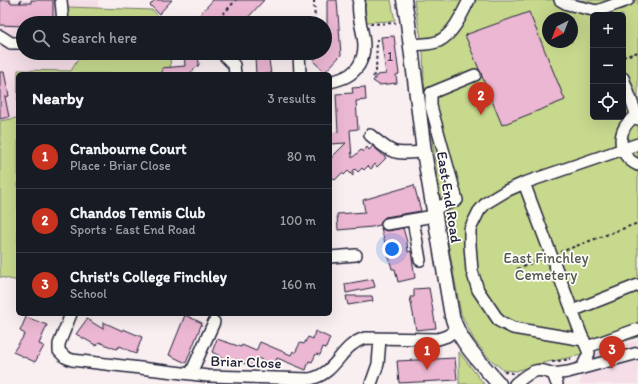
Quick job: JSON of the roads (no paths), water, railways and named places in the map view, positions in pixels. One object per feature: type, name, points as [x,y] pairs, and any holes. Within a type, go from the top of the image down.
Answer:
[{"type":"main road","name":"East End Road","points":[[404,0],[424,152],[452,316],[457,329],[467,345],[499,384]]},
{"type":"street","points":[[61,0],[62,16]]},
{"type":"street","points":[[332,81],[347,76],[356,68],[364,53],[358,8],[359,0]]},
{"type":"street","points":[[410,45],[438,41],[448,34],[469,0]]},
{"type":"street","points":[[560,0],[567,4],[595,12]]},
{"type":"street","points":[[600,12],[628,0]]},
{"type":"street","points":[[0,36],[11,43],[16,43]]},
{"type":"street","points":[[229,60],[234,65],[235,72]]},
{"type":"street","points":[[299,60],[300,72]]},
{"type":"street","points":[[387,224],[414,220],[434,213],[457,200],[432,106],[431,93],[476,75]]},
{"type":"street","points":[[625,84],[638,117],[630,120],[623,130],[621,142],[622,150],[633,163],[638,165]]},
{"type":"street","points":[[370,135],[391,152],[400,154],[424,152]]},
{"type":"street","points":[[638,144],[524,183],[506,191],[486,203],[479,211],[470,229],[472,271],[478,290],[499,321],[513,328],[585,344],[638,329]]},
{"type":"street","points":[[524,183],[572,311],[590,354],[582,368]]},
{"type":"street","points":[[414,220],[420,260]]},
{"type":"street","points":[[335,257],[356,255]]},
{"type":"street","points":[[572,311],[638,285]]},
{"type":"street","name":"Briar Close","points":[[70,316],[59,344],[59,352],[65,357],[72,360],[208,376],[310,379],[329,371],[350,346],[364,338],[438,339],[447,336],[457,329]]},
{"type":"street","points":[[191,373],[214,322]]},
{"type":"street","points":[[371,384],[378,364],[380,339]]},
{"type":"street","points":[[515,384],[530,372],[543,370],[555,379],[582,368],[638,353]]},
{"type":"place","name":"Chandos Tennis Club","points":[[481,115]]},
{"type":"place","name":"Christ's College Finchley","points":[[612,369]]},
{"type":"place","name":"Cranbourne Court","points":[[427,370]]},
{"type":"park label","name":"East Finchley Cemetery","points":[[546,266]]}]
